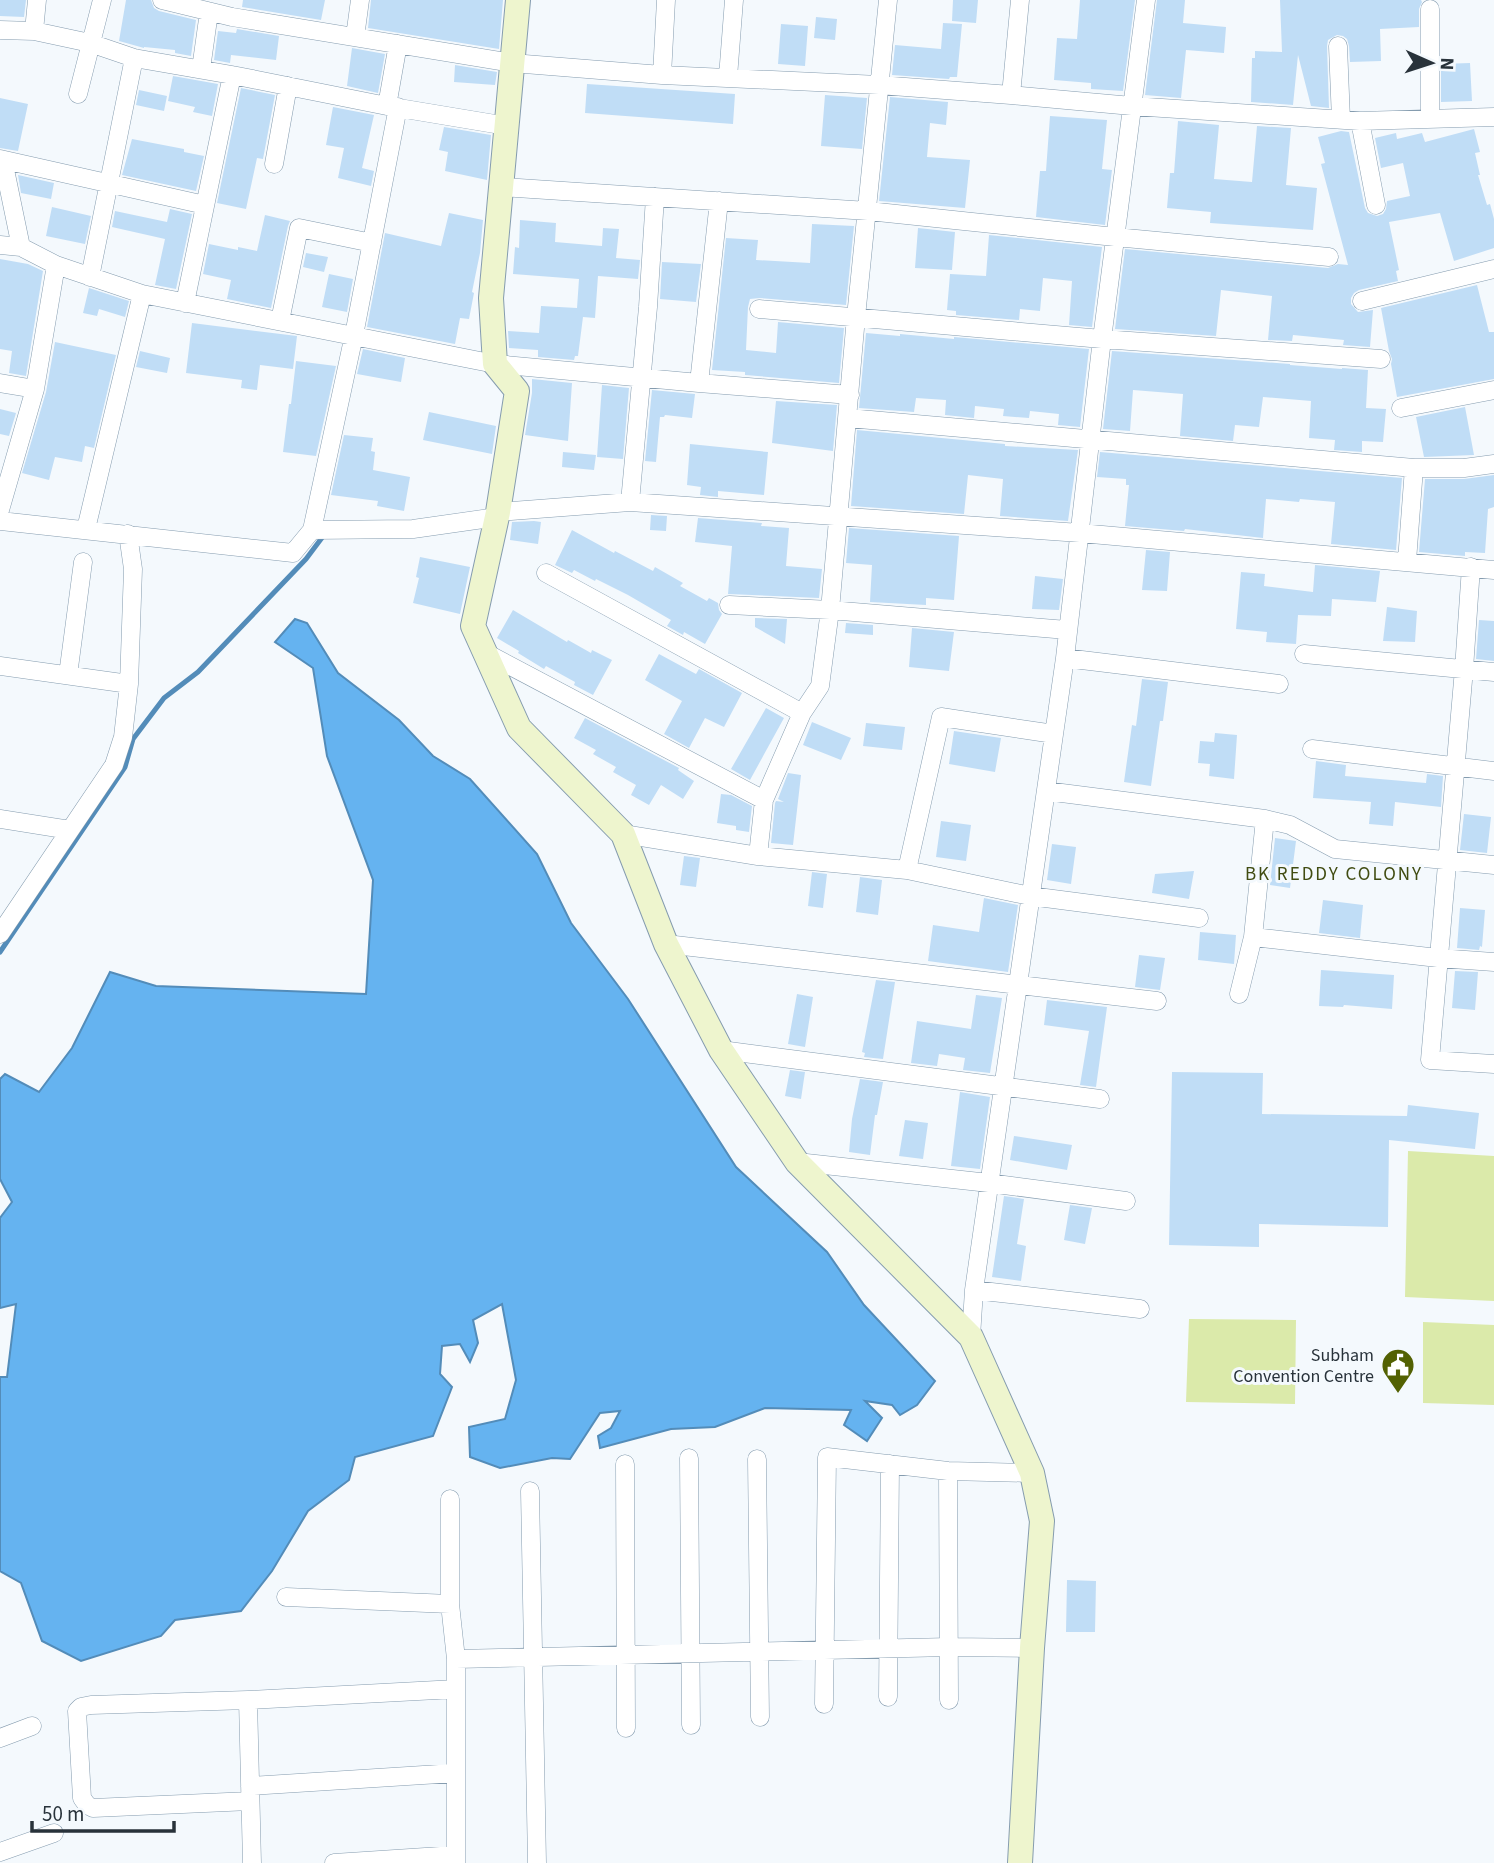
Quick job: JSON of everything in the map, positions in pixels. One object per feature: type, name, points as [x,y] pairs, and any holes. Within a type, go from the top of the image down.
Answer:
[{"type":"street","points":[[34,31],[37,0]]},
{"type":"street","points":[[78,94],[102,0]]},
{"type":"street","points":[[162,0],[209,12],[234,8],[355,37],[512,63],[662,75],[879,85],[1341,120],[1494,120]]},
{"type":"street","points":[[355,37],[360,0]]},
{"type":"street","points":[[518,0],[491,298],[495,364],[517,391],[497,514],[473,626],[519,728],[622,834],[666,944],[720,1050],[797,1162],[971,1337],[1032,1473],[1042,1521],[1020,1863]]},
{"type":"street","points":[[662,75],[666,0]]},
{"type":"street","points":[[728,77],[734,0]]},
{"type":"street","points":[[758,856],[764,800],[802,713],[821,686],[888,0]]},
{"type":"street","points":[[1012,95],[1020,0]]},
{"type":"street","points":[[971,1337],[974,1290],[1065,658],[1102,339],[1146,0]]},
{"type":"street","points":[[1430,9],[1430,119]]},
{"type":"street","points":[[201,69],[209,12]]},
{"type":"street","points":[[0,30],[34,31],[90,43],[134,58],[508,126]]},
{"type":"street","points":[[0,521],[293,553],[312,530],[354,335],[372,243],[398,44]]},
{"type":"street","points":[[1338,46],[1341,120]]},
{"type":"street","points":[[90,277],[134,58]]},
{"type":"street","points":[[185,303],[233,75]]},
{"type":"street","points":[[274,164],[288,86]]},
{"type":"street","points":[[1360,121],[1376,205]]},
{"type":"street","points":[[21,247],[2,160],[205,205]]},
{"type":"street","points":[[502,187],[868,211],[1329,257]]},
{"type":"street","points":[[630,502],[655,197]]},
{"type":"street","points":[[699,383],[719,201]]},
{"type":"street","points":[[280,321],[299,228],[372,243]]},
{"type":"street","points":[[0,245],[21,247],[56,265],[142,294],[495,364],[849,395]]},
{"type":"street","points":[[0,510],[35,389],[56,265]]},
{"type":"street","points":[[1362,300],[1494,269]]},
{"type":"street","points":[[86,529],[142,294]]},
{"type":"street","points":[[759,309],[1102,339],[1381,359]]},
{"type":"street","points":[[0,383],[35,389]]},
{"type":"street","points":[[1401,408],[1494,390]]},
{"type":"street","points":[[848,418],[1414,468],[1464,468],[1494,464]]},
{"type":"street","points":[[1407,561],[1414,468]]},
{"type":"street","points":[[312,530],[413,528],[497,514],[630,502],[1080,533],[1494,570]]},
{"type":"street","points":[[0,934],[114,765],[123,737],[129,684],[133,569],[128,534]]},
{"type":"street","points":[[68,676],[83,562]]},
{"type":"street","points":[[1471,568],[1430,1060],[1494,1064]]},
{"type":"street","points":[[546,573],[802,713]]},
{"type":"street","points":[[729,605],[830,610],[1067,630]]},
{"type":"street","points":[[484,652],[764,800]]},
{"type":"street","points":[[1304,654],[1494,672]]},
{"type":"street","points":[[1065,658],[1279,684]]},
{"type":"street","points":[[0,666],[129,684]]},
{"type":"street","points":[[907,870],[941,717],[1054,734]]},
{"type":"street","points":[[1312,749],[1494,771]]},
{"type":"street","points":[[1046,791],[1265,819],[1290,825],[1335,849],[1494,864]]},
{"type":"street","points":[[0,819],[71,830]]},
{"type":"street","points":[[1239,993],[1253,937],[1265,819]]},
{"type":"street","points":[[622,834],[758,856],[907,870],[1030,896],[1199,918]]},
{"type":"street","points":[[1253,937],[1494,962]]},
{"type":"street","points":[[666,944],[1157,1001]]},
{"type":"street","points":[[720,1050],[1100,1099]]},
{"type":"street","points":[[797,1162],[1126,1201]]},
{"type":"street","points":[[974,1290],[1140,1309]]},
{"type":"street","points":[[824,1704],[827,1457],[948,1471],[1032,1473]]},
{"type":"street","points":[[689,1458],[691,1725]]},
{"type":"street","points":[[757,1459],[760,1717]]},
{"type":"street","points":[[625,1464],[626,1728]]},
{"type":"street","points":[[888,1697],[890,1464]]},
{"type":"street","points":[[948,1471],[949,1700]]},
{"type":"street","points":[[530,1491],[537,1863]]},
{"type":"street","points":[[336,1863],[456,1859],[456,1660],[450,1604],[450,1499]]},
{"type":"street","points":[[286,1597],[450,1604]]},
{"type":"street","points":[[456,1660],[888,1648],[1032,1648]]},
{"type":"street","points":[[455,1773],[93,1808],[86,1805],[82,1798],[77,1711],[90,1705],[456,1689]]},
{"type":"street","points":[[248,1700],[252,1863]]},
{"type":"street","points":[[0,1738],[32,1726]]},
{"type":"street","points":[[0,1852],[54,1833]]},
{"type":"green space","points":[[1408,1151],[1494,1156],[1494,1301],[1405,1297]]},
{"type":"green space","points":[[1189,1319],[1296,1320],[1295,1404],[1186,1402]]},
{"type":"green space","points":[[1423,1322],[1494,1325],[1494,1405],[1423,1403]]},
{"type":"water","points":[[295,619],[307,623],[338,673],[399,720],[433,756],[470,779],[537,854],[571,923],[628,999],[736,1167],[827,1252],[864,1305],[935,1381],[917,1405],[900,1415],[892,1405],[865,1401],[882,1418],[867,1441],[844,1425],[851,1410],[765,1408],[715,1427],[671,1429],[600,1448],[598,1436],[611,1428],[620,1411],[600,1413],[570,1459],[552,1458],[500,1468],[470,1457],[469,1427],[505,1419],[516,1380],[502,1304],[473,1320],[478,1343],[470,1362],[460,1344],[442,1346],[440,1374],[452,1387],[433,1436],[355,1457],[349,1480],[308,1511],[272,1571],[241,1611],[175,1620],[161,1636],[81,1661],[42,1641],[21,1583],[0,1571],[0,1377],[7,1377],[16,1304],[0,1308],[0,1218],[12,1202],[0,1179],[0,1079],[5,1074],[39,1092],[72,1048],[110,972],[156,986],[366,994],[373,880],[327,756],[313,668],[275,642]]},
{"type":"building","points":[[0,0],[26,0],[24,17],[0,16]]},
{"type":"building","points":[[126,0],[151,0],[154,8],[159,11],[196,20],[191,56],[175,53],[175,50],[144,48],[119,41]]},
{"type":"building","points":[[243,0],[325,0],[321,20],[242,7]]},
{"type":"building","points":[[371,0],[503,0],[499,49],[368,28]]},
{"type":"building","points":[[953,0],[978,0],[976,23],[952,21]]},
{"type":"building","points":[[1080,0],[1135,0],[1123,91],[1091,89],[1091,83],[1054,80],[1057,38],[1077,39]]},
{"type":"building","points":[[1157,0],[1185,0],[1183,23],[1226,27],[1224,53],[1186,50],[1181,98],[1145,95]]},
{"type":"building","points":[[1280,0],[1422,2],[1419,9],[1419,27],[1380,29],[1381,61],[1350,62],[1347,39],[1337,35],[1328,40],[1329,108],[1311,106],[1298,55],[1293,105],[1251,102],[1252,58],[1255,58],[1255,51],[1282,52]]},
{"type":"building","points":[[816,17],[837,19],[835,40],[814,38]]},
{"type":"building","points":[[943,23],[962,24],[957,77],[949,79],[892,75],[895,45],[941,49]]},
{"type":"building","points":[[781,24],[808,26],[805,66],[778,64]]},
{"type":"building","points":[[237,29],[279,36],[276,60],[231,55],[230,63],[214,60],[218,31],[236,33]]},
{"type":"building","points":[[352,48],[385,54],[378,93],[347,86]]},
{"type":"building","points":[[1470,63],[1472,101],[1441,102],[1441,64]]},
{"type":"building","points":[[455,65],[497,72],[495,85],[454,82]]},
{"type":"building","points":[[173,76],[218,84],[212,116],[193,112],[195,107],[168,101]]},
{"type":"building","points":[[587,84],[735,94],[733,124],[585,113]]},
{"type":"building","points":[[241,88],[275,95],[263,159],[257,158],[246,209],[217,203]]},
{"type":"building","points":[[139,90],[167,96],[164,111],[136,105]]},
{"type":"building","points":[[825,95],[867,98],[862,149],[821,146]]},
{"type":"building","points":[[890,97],[948,102],[946,125],[930,123],[927,157],[970,160],[965,208],[879,201]]},
{"type":"building","points":[[0,98],[28,104],[18,151],[0,148]]},
{"type":"building","points":[[333,107],[374,115],[362,168],[374,171],[371,186],[338,178],[344,148],[326,145]]},
{"type":"building","points":[[1050,116],[1107,120],[1102,169],[1112,170],[1105,225],[1036,217],[1040,171],[1046,171]]},
{"type":"building","points":[[1178,121],[1219,125],[1214,179],[1252,182],[1257,126],[1291,128],[1286,185],[1317,188],[1313,230],[1210,223],[1211,212],[1167,208],[1170,173],[1174,173]]},
{"type":"building","points":[[444,127],[491,135],[487,180],[445,171],[448,152],[439,150]]},
{"type":"building","points":[[1474,129],[1480,152],[1475,153],[1478,175],[1494,219],[1494,248],[1454,261],[1440,213],[1389,222],[1399,270],[1396,271],[1398,281],[1359,290],[1351,298],[1351,304],[1358,312],[1373,310],[1370,347],[1343,345],[1344,340],[1293,335],[1292,341],[1268,340],[1272,296],[1221,290],[1216,336],[1115,329],[1125,249],[1328,268],[1338,264],[1348,265],[1321,164],[1325,163],[1318,137],[1341,131],[1349,132],[1365,208],[1368,213],[1377,216],[1383,214],[1387,201],[1410,196],[1403,163],[1381,168],[1375,138],[1396,133],[1397,139],[1422,133],[1425,142]]},
{"type":"building","points":[[132,139],[184,149],[184,152],[204,156],[196,191],[122,175]]},
{"type":"building","points":[[18,175],[54,183],[51,199],[21,193]]},
{"type":"building","points":[[52,207],[91,216],[85,244],[46,236]]},
{"type":"building","points":[[170,209],[192,214],[176,289],[155,285],[165,239],[112,227],[115,211],[167,222]]},
{"type":"building","points":[[449,213],[483,220],[469,319],[460,318],[455,344],[367,327],[385,233],[441,246]]},
{"type":"building","points":[[265,215],[290,221],[271,308],[227,299],[231,280],[203,274],[209,244],[257,251]]},
{"type":"building","points":[[520,220],[556,223],[555,242],[602,246],[603,228],[619,229],[616,258],[640,260],[638,279],[598,276],[595,318],[583,317],[578,356],[575,356],[574,360],[538,357],[538,350],[509,348],[508,331],[539,333],[541,306],[577,308],[579,279],[513,274],[515,247],[519,248]]},
{"type":"building","points":[[812,224],[854,226],[846,305],[750,299],[746,350],[776,353],[778,322],[844,328],[839,383],[712,370],[726,238],[758,240],[756,260],[810,263]]},
{"type":"building","points":[[918,228],[955,232],[952,270],[915,268]]},
{"type":"building","points":[[989,235],[1102,247],[1092,327],[1069,325],[1072,281],[1043,278],[1040,311],[1020,309],[1019,320],[956,315],[956,311],[947,310],[950,274],[986,276]]},
{"type":"building","points":[[306,253],[328,257],[324,272],[303,267]]},
{"type":"building","points":[[0,259],[28,264],[43,271],[26,376],[9,373],[12,351],[0,349]]},
{"type":"building","points":[[662,262],[701,264],[696,302],[660,299]]},
{"type":"building","points":[[329,274],[353,279],[347,312],[322,307]]},
{"type":"building","points":[[1477,285],[1489,332],[1494,332],[1494,379],[1397,397],[1381,308]]},
{"type":"building","points":[[89,288],[129,301],[125,317],[99,309],[97,316],[83,313]]},
{"type":"building","points":[[192,323],[297,336],[293,369],[260,365],[257,390],[241,388],[242,380],[186,373]]},
{"type":"building","points":[[866,333],[954,337],[1089,349],[1080,427],[1058,425],[1059,414],[1030,411],[1029,418],[1003,416],[1004,409],[975,406],[974,418],[945,415],[946,400],[916,398],[914,412],[859,408]]},
{"type":"building","points":[[55,342],[116,355],[94,448],[85,446],[82,462],[55,457],[49,480],[22,473],[46,392]]},
{"type":"building","points":[[363,349],[405,358],[401,382],[357,374]]},
{"type":"building","points":[[140,351],[170,358],[167,373],[136,367]]},
{"type":"building","points":[[1112,351],[1368,370],[1366,408],[1386,409],[1383,442],[1362,441],[1362,452],[1334,450],[1335,440],[1309,438],[1311,401],[1263,397],[1259,427],[1235,425],[1233,441],[1180,436],[1183,394],[1133,390],[1130,431],[1103,429]]},
{"type":"building","points":[[296,361],[336,366],[316,456],[283,452]]},
{"type":"building","points":[[532,379],[572,383],[568,441],[525,435]]},
{"type":"building","points":[[602,385],[629,388],[623,459],[597,457]]},
{"type":"building","points":[[652,390],[695,394],[692,418],[665,415],[660,417],[656,462],[645,461]]},
{"type":"building","points":[[776,401],[837,405],[833,451],[772,443]]},
{"type":"building","points":[[1465,407],[1474,455],[1424,457],[1416,417]]},
{"type":"building","points":[[0,409],[16,413],[9,436],[0,434]]},
{"type":"building","points":[[429,412],[496,426],[492,454],[423,440]]},
{"type":"building","points":[[857,430],[1005,446],[1078,450],[1068,521],[1000,516],[1003,479],[968,475],[964,514],[851,506]]},
{"type":"building","points":[[344,435],[373,438],[373,470],[410,477],[404,511],[377,506],[378,501],[331,495]]},
{"type":"building","points":[[690,444],[768,452],[764,495],[718,491],[718,497],[700,495],[701,487],[687,485]]},
{"type":"building","points":[[563,452],[596,455],[594,470],[562,467]]},
{"type":"building","points":[[1100,452],[1402,478],[1396,550],[1331,544],[1335,502],[1266,499],[1263,538],[1185,529],[1125,526],[1129,485],[1126,485],[1126,479],[1097,477]]},
{"type":"building","points":[[1494,475],[1494,507],[1488,509],[1485,553],[1465,552],[1465,556],[1419,552],[1425,479],[1464,479]]},
{"type":"building","points":[[651,515],[667,516],[666,531],[650,530]]},
{"type":"building","points":[[698,518],[789,528],[786,566],[822,569],[819,598],[728,594],[732,546],[695,542]]},
{"type":"building","points":[[512,522],[541,522],[538,544],[510,540]]},
{"type":"building","points":[[849,528],[959,536],[954,600],[926,598],[926,605],[870,602],[872,565],[846,563]]},
{"type":"building","points":[[572,530],[653,571],[655,567],[683,583],[680,586],[707,601],[709,598],[718,603],[722,614],[705,644],[667,626],[671,620],[628,595],[596,579],[595,581],[574,570],[572,573],[555,565]]},
{"type":"building","points":[[1146,550],[1170,552],[1167,591],[1142,590]]},
{"type":"building","points":[[420,557],[470,567],[460,614],[413,603],[419,578],[416,577]]},
{"type":"building","points":[[1315,565],[1380,571],[1376,602],[1332,599],[1331,616],[1298,615],[1296,644],[1266,642],[1267,632],[1236,629],[1241,572],[1265,574],[1264,586],[1313,592]]},
{"type":"building","points":[[1035,576],[1063,579],[1059,610],[1032,609]]},
{"type":"building","points":[[1387,607],[1417,611],[1415,642],[1383,641]]},
{"type":"building","points":[[513,610],[567,642],[568,640],[591,653],[592,650],[612,660],[593,695],[546,666],[544,669],[497,638]]},
{"type":"building","points":[[755,618],[787,619],[785,644],[755,627]]},
{"type":"building","points":[[1479,620],[1494,621],[1494,661],[1476,659]]},
{"type":"building","points":[[846,623],[873,625],[873,635],[845,633]]},
{"type":"building","points":[[912,628],[954,632],[949,671],[909,667]]},
{"type":"building","points":[[659,654],[696,674],[699,669],[742,693],[724,727],[705,718],[689,748],[664,734],[682,701],[645,680]]},
{"type":"building","points":[[1142,679],[1168,682],[1151,786],[1124,782],[1132,725],[1136,726]]},
{"type":"building","points":[[766,708],[784,718],[750,780],[731,769]]},
{"type":"building","points":[[585,718],[679,768],[678,770],[694,781],[683,799],[661,785],[649,805],[631,795],[636,785],[613,772],[616,767],[593,754],[596,750],[574,738]]},
{"type":"building","points":[[812,722],[851,738],[841,760],[803,745]]},
{"type":"building","points":[[866,723],[905,727],[902,750],[863,746]]},
{"type":"building","points":[[954,731],[1001,738],[995,772],[949,764]]},
{"type":"building","points":[[1215,733],[1237,735],[1234,779],[1209,776],[1210,764],[1198,763],[1200,741],[1214,742]]},
{"type":"building","points":[[1316,761],[1346,765],[1345,776],[1426,783],[1427,774],[1443,776],[1441,807],[1395,802],[1393,826],[1369,824],[1371,802],[1313,798]]},
{"type":"building","points":[[788,773],[801,775],[793,845],[771,843],[775,803],[784,802],[778,799]]},
{"type":"building","points":[[721,794],[731,795],[752,806],[749,832],[736,830],[736,826],[717,823]]},
{"type":"building","points":[[1464,814],[1491,817],[1487,853],[1460,850]]},
{"type":"building","points":[[941,821],[971,825],[966,861],[936,857]]},
{"type":"building","points":[[1275,838],[1296,841],[1290,888],[1270,885]]},
{"type":"building","points":[[1052,844],[1076,847],[1071,884],[1047,880]]},
{"type":"building","points":[[684,856],[700,858],[696,887],[680,885]]},
{"type":"building","points":[[1194,871],[1189,899],[1152,893],[1155,874]]},
{"type":"building","points":[[812,872],[827,874],[823,908],[808,906]]},
{"type":"building","points":[[860,877],[882,880],[878,915],[856,912]]},
{"type":"building","points":[[984,898],[1018,905],[1008,972],[928,961],[933,925],[979,932]]},
{"type":"building","points":[[1323,900],[1363,905],[1360,938],[1319,933]]},
{"type":"building","points":[[1460,908],[1485,910],[1482,947],[1480,946],[1479,950],[1457,948]]},
{"type":"building","points":[[1200,932],[1236,935],[1234,964],[1198,960]]},
{"type":"building","points":[[1139,955],[1165,958],[1160,990],[1135,987]]},
{"type":"building","points":[[1321,970],[1394,975],[1392,1009],[1319,1006]]},
{"type":"building","points":[[1455,971],[1478,972],[1475,1010],[1452,1008]]},
{"type":"building","points":[[876,980],[895,982],[883,1059],[864,1057],[865,1053],[862,1052]]},
{"type":"building","points":[[797,994],[813,997],[805,1047],[788,1044]]},
{"type":"building","points":[[976,995],[1002,998],[990,1073],[963,1070],[965,1058],[939,1054],[937,1066],[911,1063],[917,1021],[971,1029]]},
{"type":"building","points":[[1047,1000],[1107,1007],[1096,1087],[1080,1085],[1089,1031],[1044,1025]]},
{"type":"building","points":[[790,1070],[805,1072],[801,1099],[785,1096]]},
{"type":"building","points":[[1172,1072],[1263,1073],[1262,1114],[1407,1116],[1408,1105],[1479,1113],[1475,1149],[1389,1140],[1388,1227],[1259,1224],[1259,1247],[1169,1245]]},
{"type":"building","points":[[860,1079],[883,1082],[870,1155],[849,1152]]},
{"type":"building","points":[[960,1092],[990,1097],[980,1169],[951,1166]]},
{"type":"building","points":[[905,1120],[928,1123],[923,1159],[899,1156]]},
{"type":"building","points":[[1014,1136],[1072,1145],[1067,1170],[1010,1160]]},
{"type":"building","points":[[1004,1196],[1024,1199],[1017,1244],[1026,1246],[1021,1281],[992,1277]]},
{"type":"building","points":[[1070,1205],[1092,1208],[1085,1244],[1064,1240]]},
{"type":"building","points":[[1067,1580],[1096,1581],[1095,1632],[1066,1632]]},
{"type":"waterway","points":[[0,952],[125,767],[133,739],[164,698],[198,672],[306,559],[324,535]]},
{"type":"place","name":"Subham Convention Centre","points":[[1398,1395]]},
{"type":"district","name":"BK REDDY COLONY","points":[[1334,874]]}]
